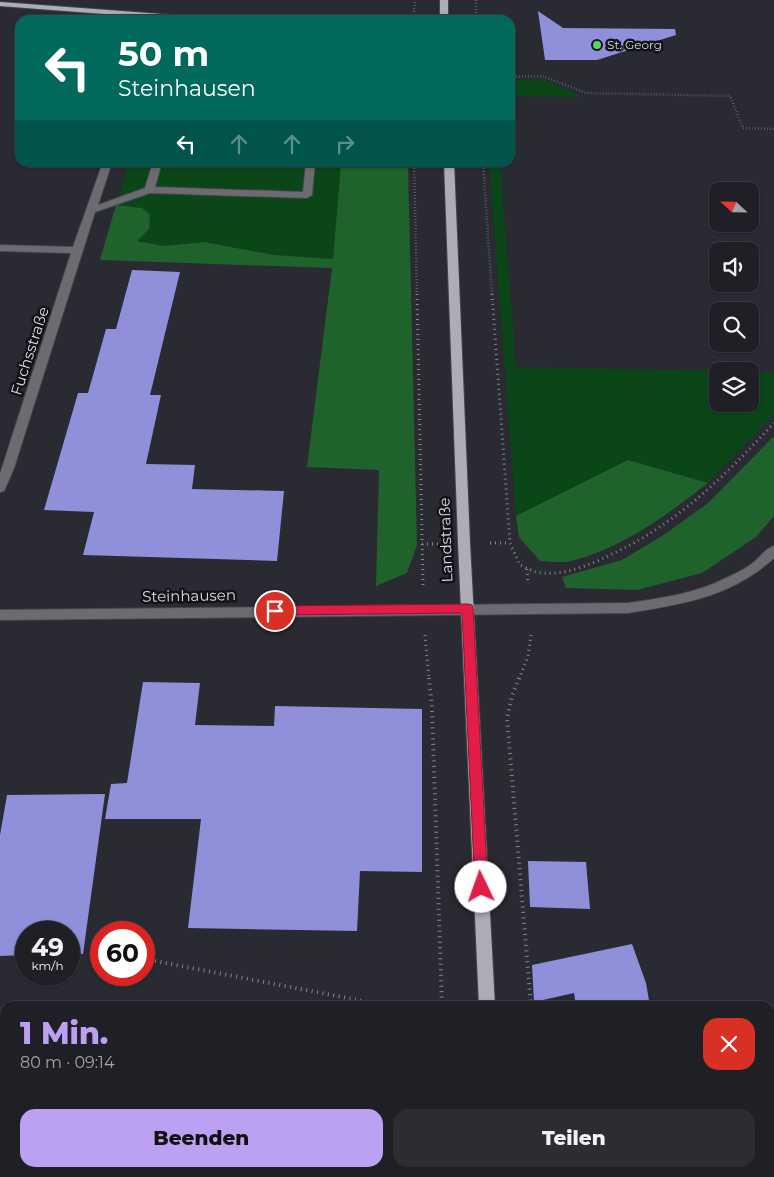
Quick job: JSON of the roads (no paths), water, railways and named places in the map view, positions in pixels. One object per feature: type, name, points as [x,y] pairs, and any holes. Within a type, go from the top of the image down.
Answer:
[{"type":"main road","points":[[444,0],[444,15]]},
{"type":"main road","points":[[0,4],[148,15]]},
{"type":"main road","name":"Landstraße","points":[[449,167],[487,1001]]},
{"type":"street","name":"Fuchsstraße","points":[[0,488],[77,250],[106,167]]},
{"type":"street","points":[[149,190],[156,167]]},
{"type":"street","points":[[92,210],[149,190],[307,195],[310,167]]},
{"type":"street","points":[[0,248],[77,250]]},
{"type":"street","name":"Steinhausen","points":[[0,615],[424,608],[628,608],[685,599],[730,582],[756,567],[774,551]]},
{"type":"place","name":"St. Georg","points":[[597,45]]}]
